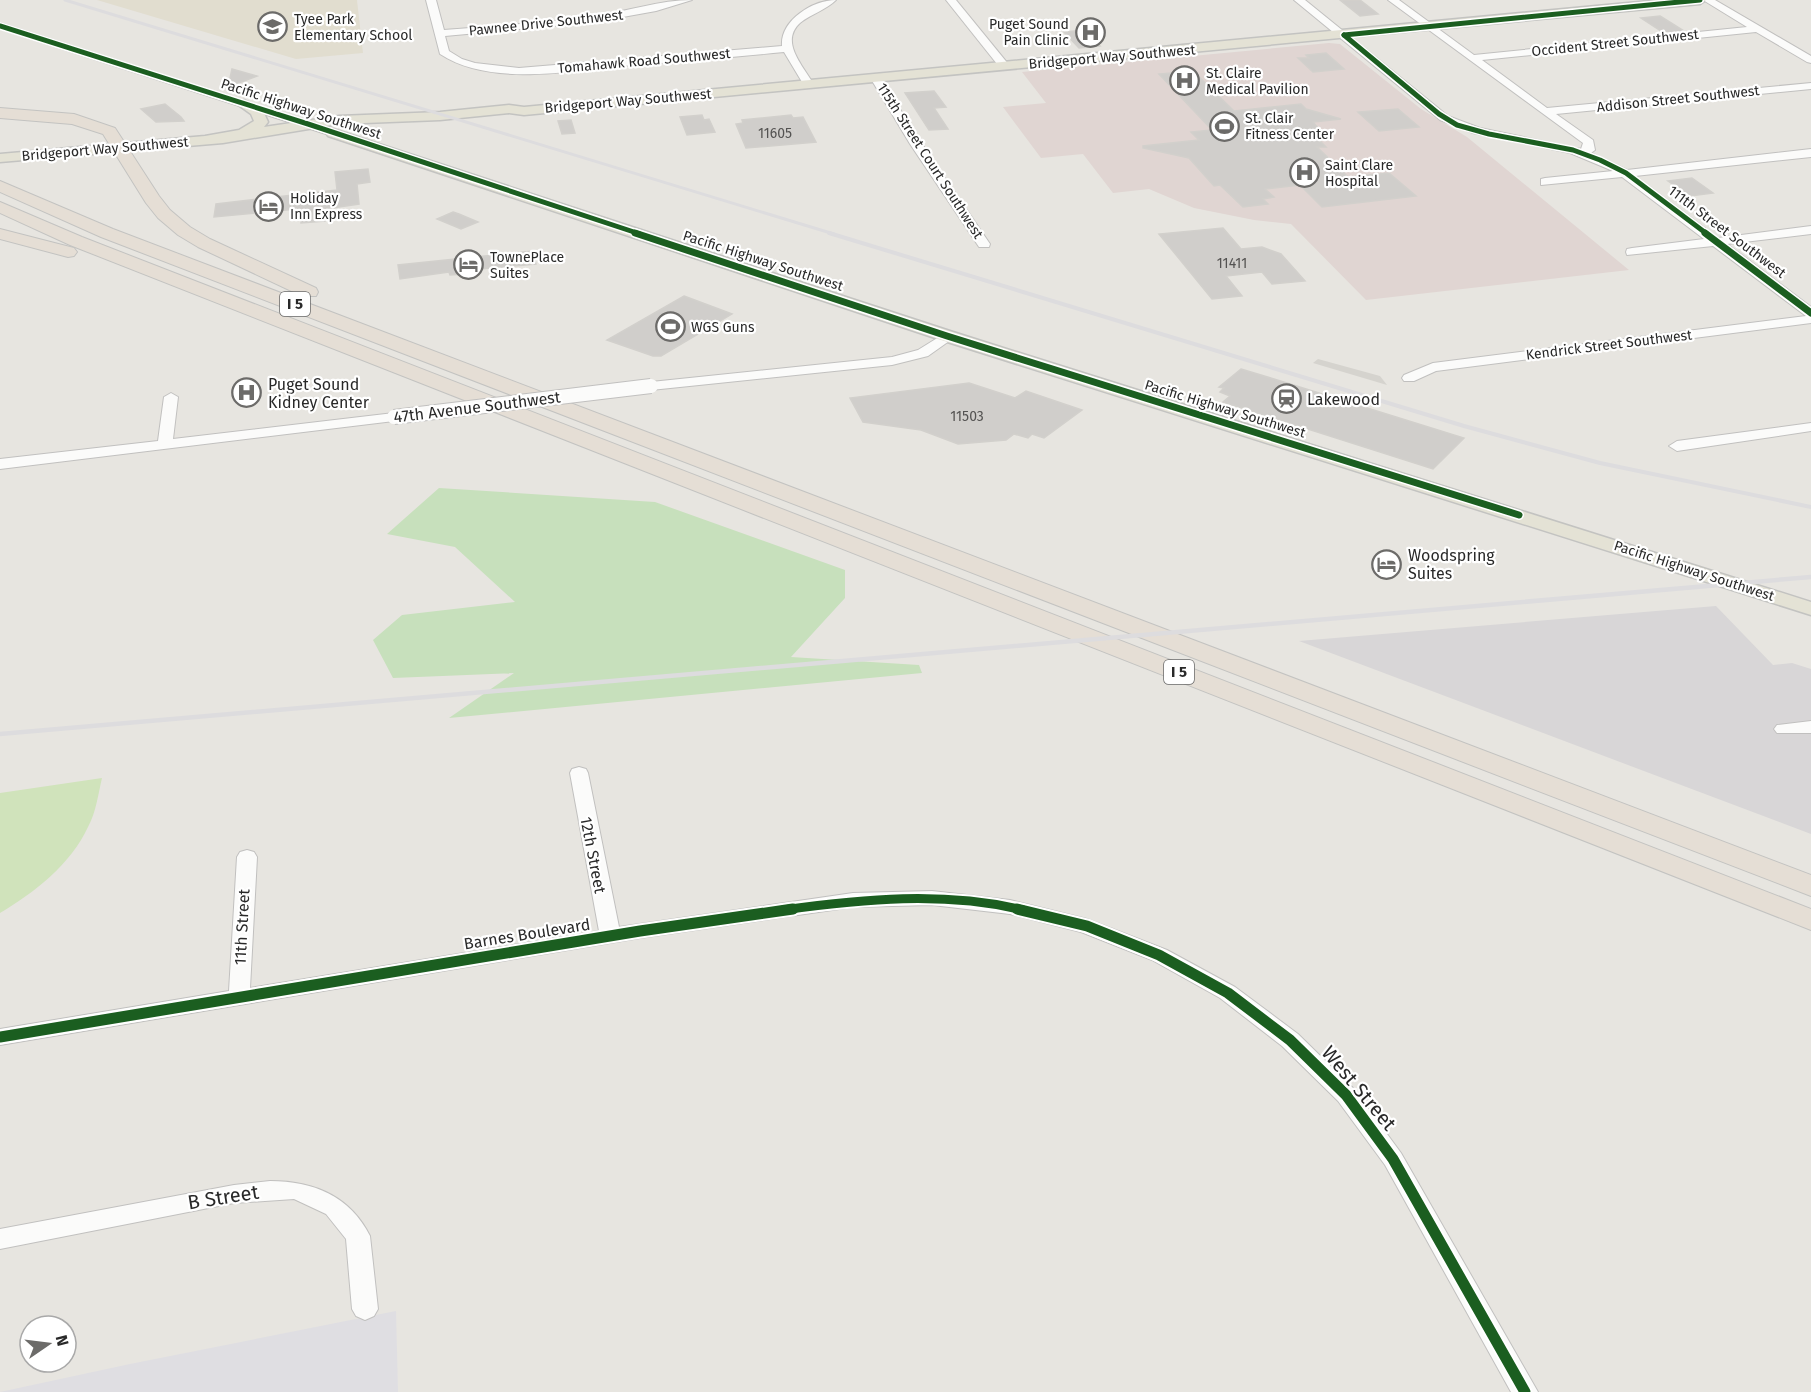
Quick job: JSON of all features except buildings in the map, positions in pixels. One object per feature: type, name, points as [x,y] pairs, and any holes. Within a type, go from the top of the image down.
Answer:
[{"type":"highway","points":[[0,113],[58,116],[87,122],[109,132],[164,214],[184,231],[204,243],[356,313],[536,386],[592,417]]},
{"type":"highway","name":"I 5","points":[[0,186],[107,233],[1811,886]]},
{"type":"highway","name":"I 5","points":[[0,207],[76,240],[1811,920]]},
{"type":"highway","points":[[0,234],[48,245],[89,259],[435,391],[548,425]]},
{"type":"main road","name":"Bridgeport Way Southwest","points":[[240,136],[333,133],[510,115],[524,111],[1700,0]]},
{"type":"main road","points":[[240,136],[261,122],[257,112],[244,104]]},
{"type":"main road","name":"Bridgeport Way Southwest","points":[[0,158],[240,136],[285,130],[308,124],[374,117],[440,116],[509,109],[524,111]]},
{"type":"main road","points":[[399,155],[394,135],[415,124]]},
{"type":"main road","name":"Pacific Highway Southwest","points":[[333,133],[947,336],[1811,609]]},
{"type":"street","name":"Tomahawk Road Southwest","points":[[431,0],[441,49],[452,58],[474,66],[500,70],[544,70],[787,49]]},
{"type":"street","name":"Pawnee Drive Southwest","points":[[439,33],[591,20],[649,11],[687,0]]},
{"type":"street","points":[[809,85],[787,49],[785,40],[790,27],[831,0]]},
{"type":"street","points":[[951,0],[1005,67]]},
{"type":"street","name":"111th Street Southwest","points":[[1299,0],[1439,114],[1457,125],[1477,131],[1582,153],[1626,173],[1811,313]]},
{"type":"street","points":[[1393,0],[1588,142],[1589,150],[1582,153]]},
{"type":"street","points":[[1708,0],[1811,60]]},
{"type":"street","name":"Pacific Highway Southwest","points":[[0,26],[333,133]]},
{"type":"street","name":"Occident Street Southwest","points":[[1472,58],[1759,29]]},
{"type":"street","name":"115th Street Court Southwest","points":[[876,79],[916,144],[984,244]]},
{"type":"street","name":"Addison Street Southwest","points":[[1545,112],[1811,86]]},
{"type":"street","points":[[1545,182],[1811,153]]},
{"type":"street","points":[[1632,252],[1811,230]]},
{"type":"street","name":"Kendrick Street Southwest","points":[[1409,378],[1432,367],[1811,319]]},
{"type":"street","name":"47th Avenue Southwest","points":[[0,464],[914,357],[947,336]]},
{"type":"street","points":[[165,446],[171,397]]},
{"type":"street","points":[[1677,446],[1811,427]]},
{"type":"street","points":[[1783,729],[1811,727]]},
{"type":"street","name":"12th Street","points":[[579,773],[610,936]]},
{"type":"street","name":"11th Street","points":[[239,998],[247,857]]},
{"type":"street","name":"Barnes Boulevard","points":[[0,1036],[820,903],[881,897],[973,903],[1060,918]]},
{"type":"street","name":"West Street","points":[[1060,918],[1136,946],[1200,975],[1251,1008],[1324,1069],[1375,1130],[1525,1392]]},
{"type":"street","name":"B Street","points":[[0,1239],[224,1196],[270,1190],[296,1190],[334,1207],[358,1236],[365,1309]]},
{"type":"shaded area","name":"Tyee Park Elementary School","points":[[97,0],[357,0],[363,53],[296,59]]},
{"type":"shaded area","name":"Saint Clare Hospital","points":[[1329,43],[1340,44],[1421,109],[1467,137],[1629,270],[1366,300],[1291,224],[1254,220],[1194,208],[1149,189],[1113,193],[1083,154],[1041,158],[1003,107],[1046,103],[1022,72]]},
{"type":"shaded area","points":[[1318,359],[1380,376],[1387,385],[1313,363]]},
{"type":"shaded area","points":[[1716,606],[1773,665],[1792,663],[1811,669],[1811,834],[1299,641]]},
{"type":"shaded area","points":[[396,1311],[398,1392],[0,1392],[130,1364]]},
{"type":"green space","points":[[439,488],[655,502],[845,570],[845,598],[791,657],[919,665],[922,673],[449,718],[514,673],[393,678],[373,640],[402,615],[515,602],[455,547],[387,534]]},
{"type":"green space","points":[[102,778],[91,821],[72,853],[38,887],[0,913],[0,793]]},
{"type":"railway","points":[[65,0],[834,234]]},
{"type":"railway","points":[[829,233],[1464,426],[1600,463],[1811,507]]},
{"type":"railway","points":[[0,734],[1811,577]]},
{"type":"cycle path","points":[[1344,35],[1700,0]]},
{"type":"cycle path","points":[[0,26],[308,124],[947,336],[1519,515]]},
{"type":"cycle path","points":[[1344,35],[1439,114],[1457,125],[1489,134],[1573,150],[1626,173],[1811,313]]},
{"type":"cycle path","points":[[0,1037],[640,931],[853,900],[932,898],[1010,907],[1087,926],[1159,955],[1228,993],[1290,1040],[1346,1095],[1393,1159],[1525,1392]]},
{"type":"place","name":"Tyee Park Elementary School","points":[[273,27]]},
{"type":"place","name":"Puget Sound Pain Clinic","points":[[1090,32]]},
{"type":"place","name":"St. Claire Medical Pavilion","points":[[1185,81]]},
{"type":"place","name":"St. Clair Fitness Center","points":[[1224,126]]},
{"type":"place","name":"Saint Clare Hospital","points":[[1304,173]]},
{"type":"place","name":"Holiday Inn Express","points":[[269,206]]},
{"type":"place","name":"TownePlace Suites","points":[[469,265]]},
{"type":"place","name":"WGS Guns","points":[[670,327]]},
{"type":"place","name":"Puget Sound Kidney Center","points":[[247,393]]},
{"type":"place","name":"Lakewood","points":[[1286,399]]},
{"type":"place","name":"Woodspring Suites","points":[[1387,564]]}]
